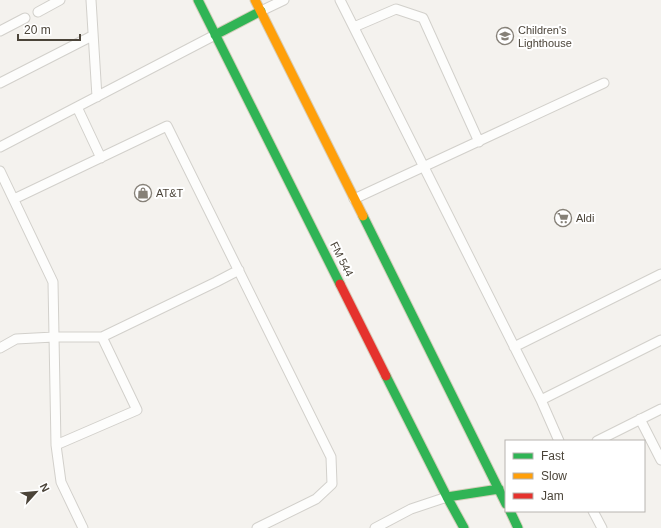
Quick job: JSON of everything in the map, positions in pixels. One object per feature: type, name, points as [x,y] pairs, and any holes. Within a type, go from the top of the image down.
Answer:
[{"type":"main road","name":"FM 544","points":[[198,0],[461,523]]},
{"type":"main road","points":[[255,0],[354,199],[502,487],[505,500]]},
{"type":"main road","points":[[216,35],[261,11]]},
{"type":"main road","points":[[447,497],[502,487]]},
{"type":"main road","points":[[488,498],[502,487]]},
{"type":"main road","points":[[510,512],[518,528]]},
{"type":"lane","points":[[38,12],[60,0]]},
{"type":"lane","points":[[90,0],[97,97]]},
{"type":"lane","points":[[261,11],[284,0]]},
{"type":"lane","points":[[340,0],[541,400],[559,440]]},
{"type":"lane","points":[[354,27],[396,9],[423,18],[479,142]]},
{"type":"lane","points":[[0,31],[24,18]]},
{"type":"lane","points":[[0,147],[216,35]]},
{"type":"lane","points":[[0,83],[92,36]]},
{"type":"lane","points":[[354,199],[604,83]]},
{"type":"lane","points":[[77,107],[101,158]]},
{"type":"lane","points":[[14,200],[167,126],[331,457],[332,484],[316,499],[262,527]]},
{"type":"lane","points":[[0,172],[53,282],[56,445],[61,482],[83,528]]},
{"type":"lane","points":[[0,348],[16,339],[102,337],[239,270]]},
{"type":"lane","points":[[514,346],[661,274]]},
{"type":"lane","points":[[56,445],[137,410],[102,337]]},
{"type":"lane","points":[[541,400],[661,340]]},
{"type":"lane","points":[[598,440],[661,409]]},
{"type":"lane","points":[[640,419],[661,460]]},
{"type":"lane","points":[[375,528],[411,509],[447,497]]},
{"type":"lane","points":[[594,512],[602,528]]},
{"type":"traffic: fast","points":[[198,0],[340,284]]},
{"type":"traffic: fast","points":[[215,35],[261,11]]},
{"type":"traffic: fast","points":[[363,216],[505,502]]},
{"type":"traffic: fast","points":[[386,376],[464,528]]},
{"type":"traffic: fast","points":[[447,497],[499,489]]},
{"type":"traffic: fast","points":[[510,512],[518,528]]},
{"type":"traffic: slow","points":[[255,0],[363,216]]},
{"type":"traffic: jam","points":[[340,284],[386,376]]},
{"type":"place","name":"Children's Lighthouse","points":[[505,36]]},
{"type":"place","name":"AT&T","points":[[143,193]]},
{"type":"place","name":"Aldi","points":[[563,218]]}]
